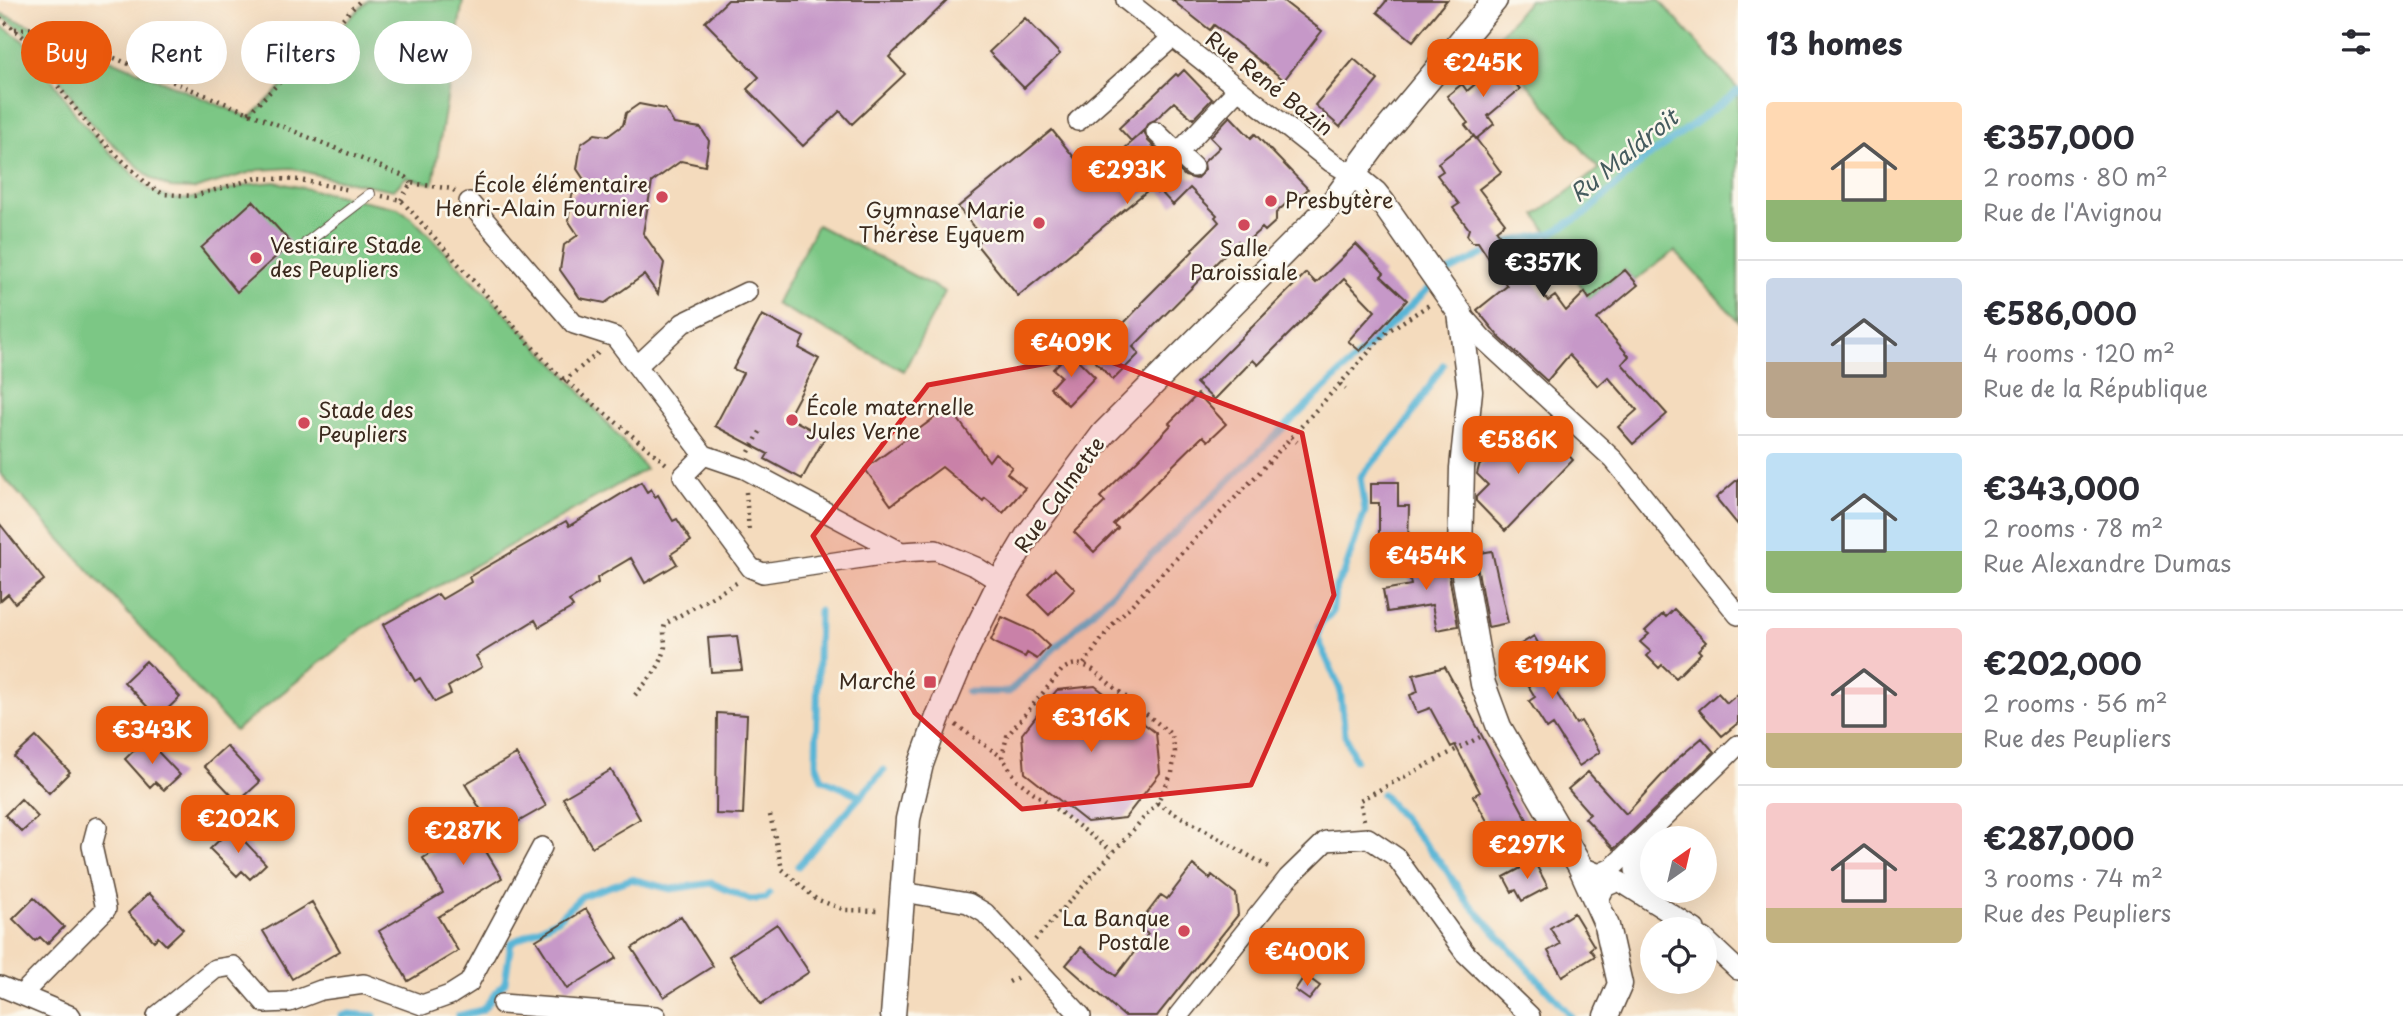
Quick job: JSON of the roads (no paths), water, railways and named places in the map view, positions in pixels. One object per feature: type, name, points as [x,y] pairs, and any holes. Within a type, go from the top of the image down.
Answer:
[{"type":"street","name":"Rue René Bazin","points":[[1126,0],[1331,162],[1353,175]]},
{"type":"street","name":"Rue Calmette","points":[[893,1016],[896,902],[908,819],[921,764],[964,655],[1000,582],[1040,516],[1104,433],[1330,206],[1380,138],[1495,0]]},
{"type":"street","points":[[1078,121],[1173,37]]},
{"type":"street","points":[[1178,153],[1238,89]]},
{"type":"street","points":[[1156,132],[1193,167]]},
{"type":"street","points":[[1353,175],[1383,203],[1455,306],[1483,339],[1614,460],[1738,615]]},
{"type":"street","points":[[469,202],[573,324],[615,337],[704,455],[745,469],[901,552]]},
{"type":"street","points":[[637,366],[683,323],[747,292]]},
{"type":"street","points":[[1455,306],[1470,391],[1462,468],[1460,552],[1483,684],[1499,727],[1580,866],[1607,926],[1620,984],[1606,1016]]},
{"type":"street","points":[[704,455],[683,477],[746,574],[901,552],[936,550],[976,567],[1000,582]]},
{"type":"street","points":[[1580,866],[1599,874],[1612,868],[1738,745]]},
{"type":"street","points":[[22,994],[106,909],[92,846],[97,827]]},
{"type":"street","points":[[1178,1016],[1288,878],[1326,841],[1368,838],[1396,857],[1465,953],[1530,1016]]},
{"type":"street","points":[[1638,844],[1635,870],[1640,881]]},
{"type":"street","points":[[157,1016],[215,968],[233,966],[265,1003],[289,1002],[321,990],[364,984],[422,1005],[450,995],[469,984],[542,847]]},
{"type":"street","points":[[1597,904],[1605,887],[1619,881],[1640,894]]},
{"type":"street","points":[[896,902],[968,903],[985,913],[1081,1016]]},
{"type":"street","points":[[1654,903],[1676,917]]},
{"type":"street","points":[[1717,950],[1738,970]]},
{"type":"street","points":[[0,986],[71,1016]]},
{"type":"street","points":[[502,1004],[656,1016]]},
{"type":"lane","points":[[306,243],[370,194]]},
{"type":"waterway","name":"Ru Maldroit","points":[[1448,272],[1505,243],[1552,233],[1586,213],[1643,161],[1738,91]]},
{"type":"waterway","points":[[967,692],[1009,692],[1428,289]]},
{"type":"waterway","name":"Ru Maldroit","points":[[1355,760],[1345,734],[1340,689],[1318,639],[1319,626],[1332,613],[1336,586],[1345,571],[1365,511],[1360,477],[1402,430],[1443,365]]},
{"type":"waterway","points":[[819,611],[816,763],[822,779],[861,796]]},
{"type":"waterway","points":[[798,866],[884,770]]},
{"type":"waterway","name":"Ru Maldroit","points":[[1382,794],[1445,868],[1466,900],[1571,1016]]},
{"type":"waterway","points":[[458,1016],[482,1010],[505,982],[511,943],[558,919],[582,896],[631,879],[671,889],[712,883],[750,900],[766,898],[769,894]]},
{"type":"waterway","points":[[342,1016],[374,1016]]},
{"type":"place","name":"École élémentaire Henri-Alain Fournier","points":[[662,197]]},
{"type":"place","name":"Presbytère","points":[[1271,201]]},
{"type":"place","name":"Gymnase Marie Thérèse Eyquem","points":[[1039,223]]},
{"type":"place","name":"Salle Paroissiale","points":[[1244,225]]},
{"type":"place","name":"Vestiaire Stade des Peupliers","points":[[256,258]]},
{"type":"place","name":"École maternelle Jules Verne","points":[[792,420]]},
{"type":"place","name":"Stade des Peupliers","points":[[304,423]]},
{"type":"place","name":"Marché","points":[[930,682]]},
{"type":"place","name":"La Banque Postale","points":[[1184,931]]}]
